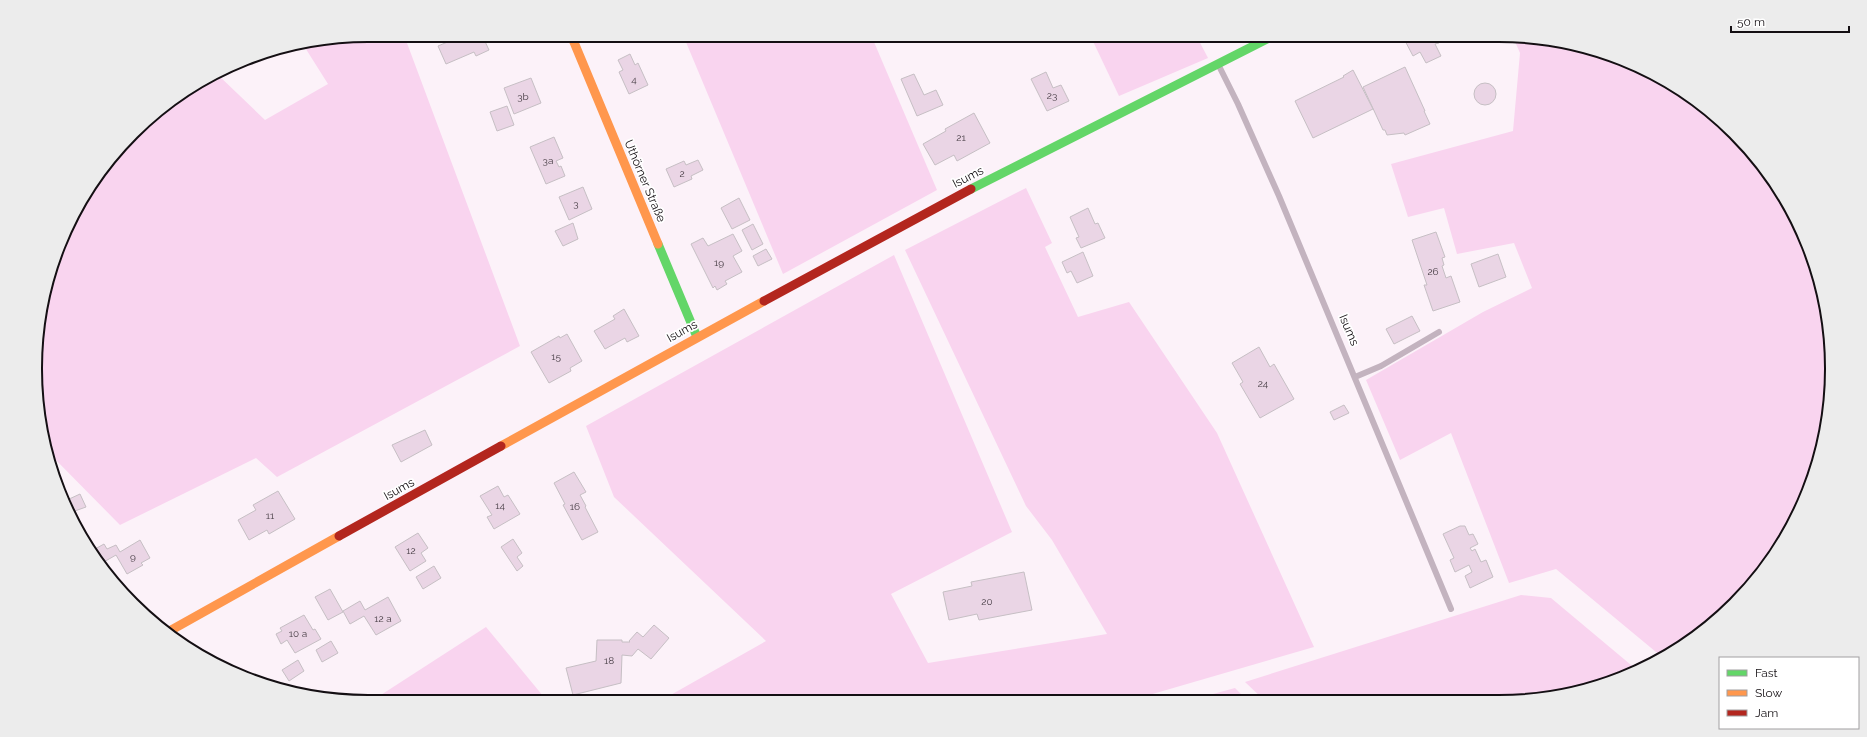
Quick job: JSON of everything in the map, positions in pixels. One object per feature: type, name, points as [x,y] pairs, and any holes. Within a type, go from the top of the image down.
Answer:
[{"type":"main road","name":"Uthörner Straße","points":[[574,42],[697,337]]},
{"type":"main road","name":"Isums","points":[[172,630],[697,337],[941,204],[1261,42]]},
{"type":"lane","name":"Isums","points":[[1217,64],[1238,104],[1276,189],[1451,609]]},
{"type":"lane","points":[[1355,378],[1381,366],[1439,332]]},
{"type":"shaded area","points":[[407,42],[520,346],[277,477],[256,458],[120,525],[55,459],[48,432],[42,368],[45,326],[48,305],[59,264],[76,224],[97,187],[123,153],[153,123],[170,109],[205,86],[221,78],[265,120],[328,84],[305,48],[347,43]]},
{"type":"shaded area","points":[[686,42],[874,42],[937,190],[783,274]]},
{"type":"shaded area","points":[[1093,42],[1200,42],[1208,58],[1119,96]]},
{"type":"shaded area","points":[[1516,43],[1562,48],[1603,59],[1662,86],[1697,109],[1714,123],[1744,153],[1758,170],[1781,205],[1808,264],[1819,305],[1825,368],[1822,411],[1819,432],[1808,473],[1791,513],[1770,550],[1744,584],[1714,614],[1697,628],[1658,653],[1556,569],[1509,583],[1451,433],[1400,460],[1366,380],[1483,312],[1532,288],[1514,243],[1457,254],[1444,208],[1408,217],[1391,164],[1513,131],[1520,53]]},
{"type":"shaded area","points":[[1026,188],[1052,243],[1045,247],[1078,317],[1129,302],[1217,433],[1314,647],[1149,695],[671,695],[766,641],[614,497],[586,426],[894,255],[1012,532],[891,594],[928,663],[1107,634],[1052,540],[1026,506],[905,250]]},
{"type":"shaded area","points":[[1521,595],[1551,598],[1632,666],[1603,678],[1562,689],[1498,695],[1259,695],[1245,682]]},
{"type":"shaded area","points":[[486,627],[542,695],[381,695]]},
{"type":"shaded area","points":[[1235,688],[1242,695],[1209,695]]},
{"type":"building","points":[[447,42],[485,42],[489,50],[476,56],[474,52],[446,64],[438,46]]},
{"type":"building","points":[[1406,42],[1438,42],[1435,44],[1441,56],[1426,63],[1420,52],[1413,56]]},
{"type":"building","points":[[630,54],[635,65],[638,63],[648,85],[629,94],[619,72],[623,70],[618,60]]},
{"type":"building","points":[[1405,67],[1430,124],[1405,135],[1404,133],[1387,135],[1385,130],[1383,130],[1363,87]]},
{"type":"building","points":[[1353,70],[1373,109],[1313,138],[1295,101],[1344,77],[1343,76]]},
{"type":"building","points":[[1046,72],[1053,88],[1061,85],[1069,101],[1047,111],[1031,79]]},
{"type":"building","points":[[914,74],[924,95],[936,90],[943,105],[917,116],[901,79]]},
{"type":"building","points":[[531,78],[541,103],[514,114],[504,88]]},
{"type":"building","points":[[1485,83],[1493,86],[1496,94],[1493,102],[1485,105],[1477,102],[1474,94],[1477,86]]},
{"type":"building","points":[[507,106],[514,125],[497,131],[490,112]]},
{"type":"building","points":[[974,113],[990,143],[957,161],[954,155],[935,165],[923,144],[946,131],[945,129]]},
{"type":"building","points":[[554,137],[563,158],[556,161],[559,167],[561,166],[565,176],[546,184],[530,147]]},
{"type":"building","points":[[698,160],[703,170],[691,176],[692,179],[674,187],[666,169],[684,161],[686,165]]},
{"type":"building","points":[[583,187],[592,209],[569,220],[559,197]]},
{"type":"building","points":[[739,198],[750,220],[732,229],[721,208]]},
{"type":"building","points":[[1088,208],[1095,224],[1098,223],[1105,238],[1081,248],[1076,238],[1079,237],[1070,217]]},
{"type":"building","points":[[573,223],[578,239],[563,246],[555,231]]},
{"type":"building","points":[[753,224],[763,244],[752,250],[742,230]]},
{"type":"building","points":[[1436,232],[1445,257],[1442,258],[1444,265],[1442,266],[1446,278],[1451,276],[1460,302],[1433,311],[1424,285],[1427,285],[1412,240]]},
{"type":"building","points":[[733,234],[742,251],[733,256],[742,272],[725,281],[727,284],[717,290],[715,286],[713,288],[691,244],[703,238],[708,246]]},
{"type":"building","points":[[766,249],[772,259],[758,266],[753,256]]},
{"type":"building","points":[[1083,252],[1093,276],[1077,283],[1071,271],[1067,273],[1062,262]]},
{"type":"building","points":[[1498,254],[1506,277],[1479,287],[1471,264]]},
{"type":"building","points":[[624,309],[639,336],[627,342],[625,338],[605,349],[594,331],[615,319],[613,316]]},
{"type":"building","points":[[1412,316],[1420,331],[1394,344],[1386,329]]},
{"type":"building","points":[[567,334],[582,361],[570,368],[571,371],[549,383],[531,352],[559,336],[560,338]]},
{"type":"building","points":[[1259,347],[1270,367],[1274,364],[1294,399],[1260,418],[1240,384],[1243,382],[1232,363]]},
{"type":"building","points":[[1344,405],[1349,413],[1334,420],[1330,412]]},
{"type":"building","points":[[425,430],[432,445],[401,462],[392,445]]},
{"type":"building","points":[[574,472],[586,492],[580,495],[598,532],[582,540],[563,505],[565,504],[554,483]]},
{"type":"building","points":[[498,486],[504,497],[508,495],[520,514],[494,529],[487,517],[492,515],[480,496]]},
{"type":"building","points":[[278,491],[295,519],[269,534],[267,530],[249,540],[238,520],[256,510],[253,505]]},
{"type":"building","points":[[80,494],[86,507],[75,511],[70,499]]},
{"type":"building","points":[[1460,526],[1465,526],[1469,535],[1473,534],[1478,544],[1470,548],[1472,551],[1475,549],[1481,562],[1486,560],[1493,577],[1470,588],[1465,576],[1472,572],[1469,565],[1455,572],[1450,560],[1454,558],[1443,534]]},
{"type":"building","points":[[418,533],[428,548],[421,553],[426,561],[410,571],[395,547]]},
{"type":"building","points":[[513,539],[522,553],[517,557],[523,566],[517,571],[501,547]]},
{"type":"building","points":[[140,540],[150,558],[141,563],[143,565],[127,574],[116,555],[105,561],[96,548],[104,544],[107,549],[116,545],[120,552]]},
{"type":"building","points":[[434,566],[441,578],[423,589],[416,577]]},
{"type":"building","points":[[1024,572],[1032,610],[979,620],[977,614],[949,620],[943,592],[972,586],[971,582]]},
{"type":"building","points":[[330,589],[343,612],[328,620],[315,597]]},
{"type":"building","points":[[388,597],[401,621],[376,635],[364,616],[350,624],[343,611],[360,601],[365,610]]},
{"type":"building","points":[[304,615],[313,630],[315,629],[321,639],[295,653],[287,640],[281,644],[276,634],[282,631],[280,628]]},
{"type":"building","points":[[654,625],[669,638],[651,659],[638,649],[632,656],[622,655],[621,683],[573,695],[566,668],[596,661],[597,640],[622,640],[622,642],[630,642],[629,641],[637,632],[643,637]]},
{"type":"building","points":[[331,641],[338,653],[322,662],[316,650]]},
{"type":"building","points":[[298,660],[304,671],[289,681],[282,670]]},
{"type":"traffic: fast","points":[[971,189],[1261,42]]},
{"type":"traffic: fast","points":[[658,244],[697,337]]},
{"type":"traffic: slow","points":[[574,42],[658,244]]},
{"type":"traffic: slow","points":[[501,446],[764,301]]},
{"type":"traffic: slow","points":[[172,630],[339,536]]},
{"type":"traffic: jam","points":[[764,301],[971,189]]},
{"type":"traffic: jam","points":[[339,536],[501,446]]}]
